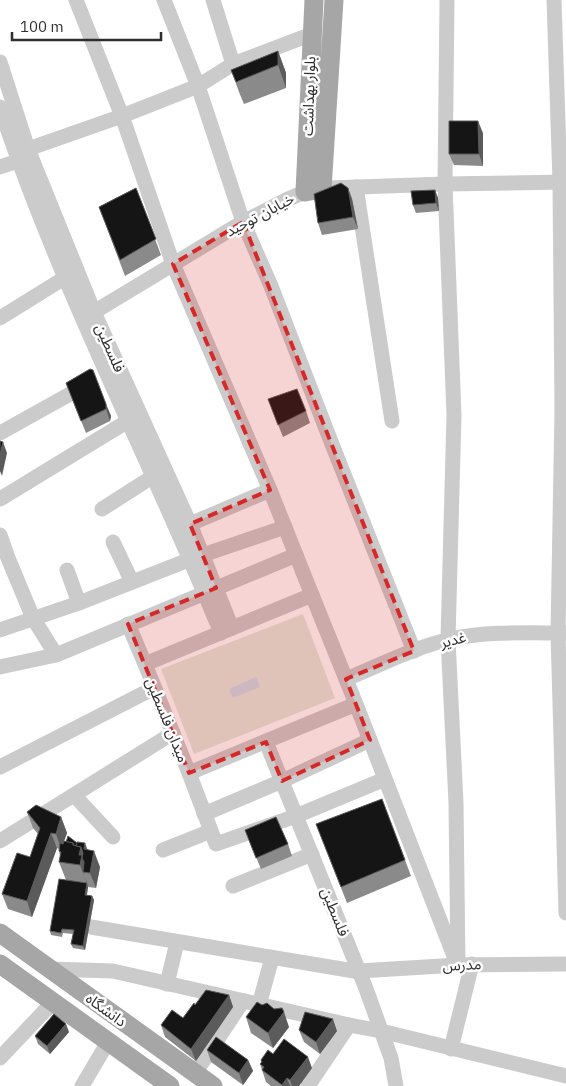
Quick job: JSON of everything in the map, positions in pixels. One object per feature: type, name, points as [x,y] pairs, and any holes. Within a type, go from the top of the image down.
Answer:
[{"type":"main road","name":"بلوار بهداشت","points":[[314,0],[312,34],[314,191]]},
{"type":"main road","name":"بلوار بهداشت","points":[[314,191],[334,0]]},
{"type":"main road","name":"دانشگاه","points":[[0,933],[213,1086]]},
{"type":"main road","name":"دانشگاه","points":[[0,964],[168,1085]]},
{"type":"street","points":[[164,0],[198,86],[244,222],[271,286],[414,651]]},
{"type":"street","points":[[213,0],[233,64]]},
{"type":"street","points":[[447,0],[445,184],[454,415],[448,639],[465,964],[450,1049]]},
{"type":"street","points":[[554,0],[555,56],[563,182],[562,791],[566,913]]},
{"type":"street","points":[[77,1],[122,116],[173,264],[270,490],[385,779],[465,964]]},
{"type":"street","points":[[28,149],[122,116],[198,86],[233,64],[312,34]]},
{"type":"street","name":"فلسطین","points":[[0,62],[66,277],[152,477],[197,557],[227,630]]},
{"type":"street","name":"فلسطین","points":[[0,107],[18,161],[47,215],[94,312],[190,524],[197,557]]},
{"type":"street","points":[[0,167],[18,161]]},
{"type":"street","name":"خیابان توحید","points":[[94,312],[244,222],[288,199],[314,191],[356,187],[563,182]]},
{"type":"street","points":[[356,187],[392,421]]},
{"type":"street","points":[[0,318],[66,277]]},
{"type":"street","points":[[0,433],[107,374]]},
{"type":"street","points":[[0,499],[128,421]]},
{"type":"street","points":[[102,509],[152,477]]},
{"type":"street","points":[[190,524],[270,490]]},
{"type":"street","points":[[0,630],[79,603],[197,557],[285,527]]},
{"type":"street","points":[[0,535],[4,560],[33,618],[56,654]]},
{"type":"street","points":[[113,542],[132,582]]},
{"type":"street","points":[[0,667],[56,654],[296,555]]},
{"type":"street","points":[[67,570],[79,603]]},
{"type":"street","name":"میدان فلسطین","points":[[312,595],[145,664],[154,688],[189,774],[356,704]]},
{"type":"street","points":[[128,624],[145,664]]},
{"type":"street","name":"غدیر","points":[[346,679],[448,639],[490,634],[562,633]]},
{"type":"street","points":[[0,767],[154,688]]},
{"type":"street","points":[[0,841],[173,733]]},
{"type":"street","points":[[204,814],[282,781],[370,740]]},
{"type":"street","name":"فلسطین","points":[[266,742],[359,971],[391,1058],[396,1086]]},
{"type":"street","points":[[189,774],[213,838]]},
{"type":"street","points":[[163,850],[296,816],[385,779]]},
{"type":"street","points":[[74,794],[113,837]]},
{"type":"street","points":[[233,886],[312,854]]},
{"type":"street","name":"مدرس","points":[[91,927],[359,971],[465,964],[566,964]]},
{"type":"street","points":[[167,984],[177,942]]},
{"type":"street","points":[[259,1005],[272,958]]},
{"type":"street","points":[[50,969],[72,971],[107,970],[381,1031],[566,1076]]},
{"type":"street","points":[[194,1073],[243,1001]]},
{"type":"street","points":[[0,1058],[53,1002]]},
{"type":"street","points":[[308,1086],[349,1025]]},
{"type":"street","points":[[82,1086],[108,1042]]},
{"type":"highlighted area","points":[[243,222],[414,651],[346,679],[370,740],[282,781],[266,742],[189,773],[128,624],[216,588],[190,524],[270,490],[173,264]]},
{"type":"shaded area","points":[[303,614],[335,698],[194,754],[161,669]]},
{"type":"water","points":[[256,677],[260,687],[233,698],[229,689]]},
{"type":"building","points":[[278,51],[278,65],[236,82],[231,70]]},
{"type":"building","points":[[449,121],[478,121],[479,154],[449,154]]},
{"type":"building","points":[[341,183],[348,188],[353,217],[318,223],[314,194]]},
{"type":"building","points":[[136,188],[156,239],[120,260],[99,207]]},
{"type":"building","points":[[435,190],[436,203],[413,205],[411,191]]},
{"type":"building","points":[[90,369],[93,370],[106,404],[106,409],[81,421],[66,383]]},
{"type":"building","points":[[297,389],[306,411],[278,425],[268,399]]},
{"type":"building","points":[[0,441],[3,442],[0,455]]},
{"type":"building","points":[[382,799],[405,860],[341,887],[316,824]]},
{"type":"building","points":[[36,805],[61,817],[56,834],[51,833],[27,901],[2,894],[17,853],[30,857],[40,828],[27,812]]},
{"type":"building","points":[[276,817],[288,844],[256,858],[245,830]]},
{"type":"building","points":[[68,836],[77,843],[76,846],[73,843],[66,842]]},
{"type":"building","points":[[64,841],[81,847],[79,855],[82,855],[80,865],[59,862],[60,843],[63,844]]},
{"type":"building","points":[[77,842],[85,843],[84,849],[94,851],[90,873],[83,872],[83,853],[81,847],[76,846]]},
{"type":"building","points":[[59,879],[87,883],[85,895],[92,896],[83,946],[71,944],[74,930],[62,929],[61,933],[50,931]]},
{"type":"building","points":[[206,990],[229,995],[191,1049],[161,1025],[172,1010],[183,1018]]},
{"type":"building","points":[[257,1002],[262,1005],[267,1003],[274,1009],[282,1008],[284,1012],[268,1033],[246,1017]]},
{"type":"building","points":[[305,1012],[333,1019],[316,1042],[299,1030]]},
{"type":"building","points":[[54,1014],[66,1024],[47,1046],[35,1036]]},
{"type":"building","points":[[216,1037],[248,1060],[239,1073],[207,1050]]},
{"type":"building","points":[[284,1039],[308,1057],[290,1080],[287,1078],[282,1085],[262,1070],[264,1067],[260,1064],[268,1050],[273,1054]]}]
